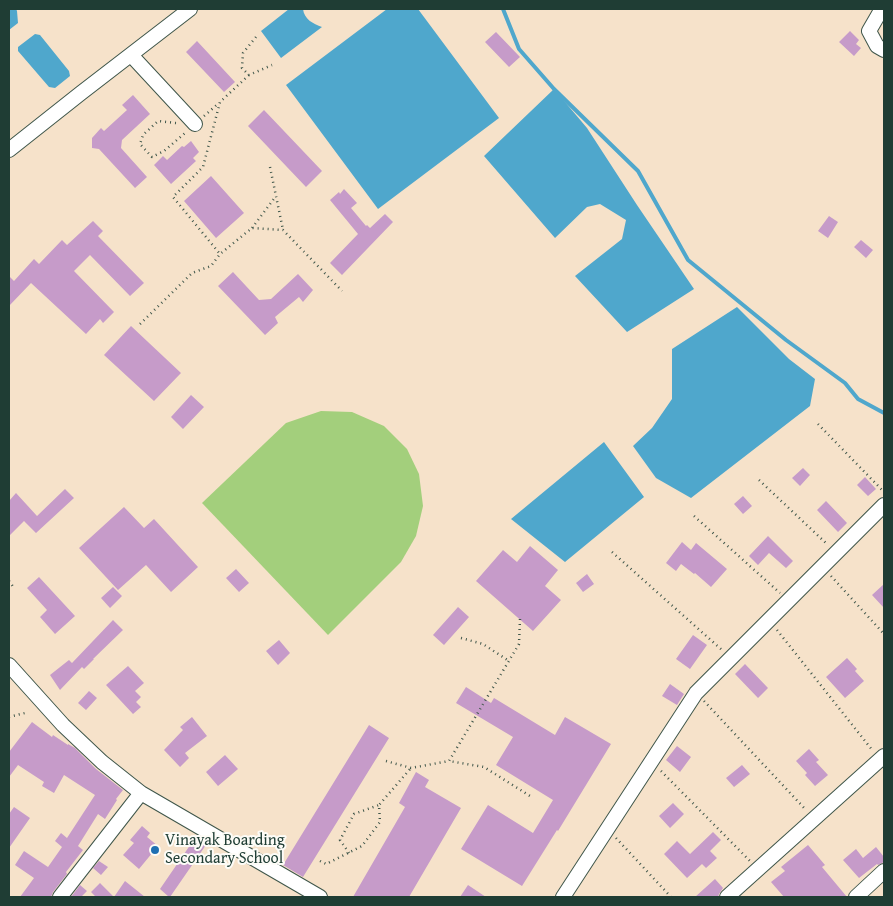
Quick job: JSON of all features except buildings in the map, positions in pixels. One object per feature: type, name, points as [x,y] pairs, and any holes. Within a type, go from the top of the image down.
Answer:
[{"type":"street","points":[[9,150],[190,9]]},
{"type":"street","points":[[883,9],[869,31],[878,46],[884,50]]},
{"type":"street","points":[[132,55],[195,124]]},
{"type":"street","points":[[564,897],[696,693],[884,505]]},
{"type":"street","points":[[9,665],[63,725],[102,762],[141,793],[320,897]]},
{"type":"street","points":[[727,897],[882,758]]},
{"type":"street","points":[[60,897],[141,793]]},
{"type":"street","points":[[856,897],[884,871]]},
{"type":"path","points":[[249,75],[242,68],[243,53],[256,37]]},
{"type":"path","points":[[195,124],[158,121],[143,135],[140,144],[152,157],[164,151],[195,124],[220,102],[249,75],[272,65]]},
{"type":"path","points":[[220,102],[203,167],[173,198],[220,254]]},
{"type":"path","points":[[270,167],[283,230],[342,291]]},
{"type":"path","points":[[140,324],[192,274],[211,266],[220,254],[252,228],[276,196]]},
{"type":"path","points":[[252,228],[283,230]]},
{"type":"path","points":[[818,424],[884,492]]},
{"type":"path","points":[[760,480],[836,553]]},
{"type":"path","points":[[694,516],[788,601]]},
{"type":"path","points":[[612,552],[731,658]]},
{"type":"path","points":[[823,566],[884,634]]},
{"type":"path","points":[[9,581],[14,588]]},
{"type":"path","points":[[449,761],[519,644],[520,619]]},
{"type":"path","points":[[769,620],[882,758]]},
{"type":"path","points":[[461,638],[483,644],[509,661]]},
{"type":"path","points":[[696,693],[814,819]]},
{"type":"path","points":[[9,717],[25,713]]},
{"type":"path","points":[[386,761],[411,768],[449,761],[484,767],[530,796]]},
{"type":"path","points":[[651,762],[758,870]]},
{"type":"path","points":[[348,853],[340,840],[354,814],[379,805],[411,768]]},
{"type":"path","points":[[320,861],[326,864],[362,846],[380,822],[379,805]]},
{"type":"path","points":[[608,829],[671,897]]},
{"type":"green space","points":[[321,411],[352,412],[384,426],[407,449],[419,474],[423,506],[416,536],[401,562],[328,635],[202,503],[286,423]]},
{"type":"water","points":[[9,9],[16,9],[18,23],[9,30]]},
{"type":"water","points":[[289,9],[303,9],[309,21],[322,27],[281,58],[261,31]]},
{"type":"water","points":[[387,9],[418,9],[499,118],[378,209],[286,85]]},
{"type":"water","points":[[35,34],[40,35],[69,71],[70,76],[55,88],[49,87],[18,51],[18,47]]},
{"type":"water","points":[[554,89],[587,128],[694,289],[627,332],[575,276],[622,239],[626,220],[600,204],[587,207],[555,238],[484,156]]},
{"type":"water","points":[[737,307],[789,359],[815,379],[810,406],[691,498],[656,478],[633,446],[652,428],[672,399],[672,349]]},
{"type":"water","points":[[604,442],[644,497],[565,562],[511,519]]},
{"type":"waterway","points":[[503,9],[519,49],[554,89],[638,171],[688,260],[786,340],[845,383],[858,399],[884,413]]},
{"type":"place","name":"Vinayak Boarding Secondary School","points":[[155,850]]}]
